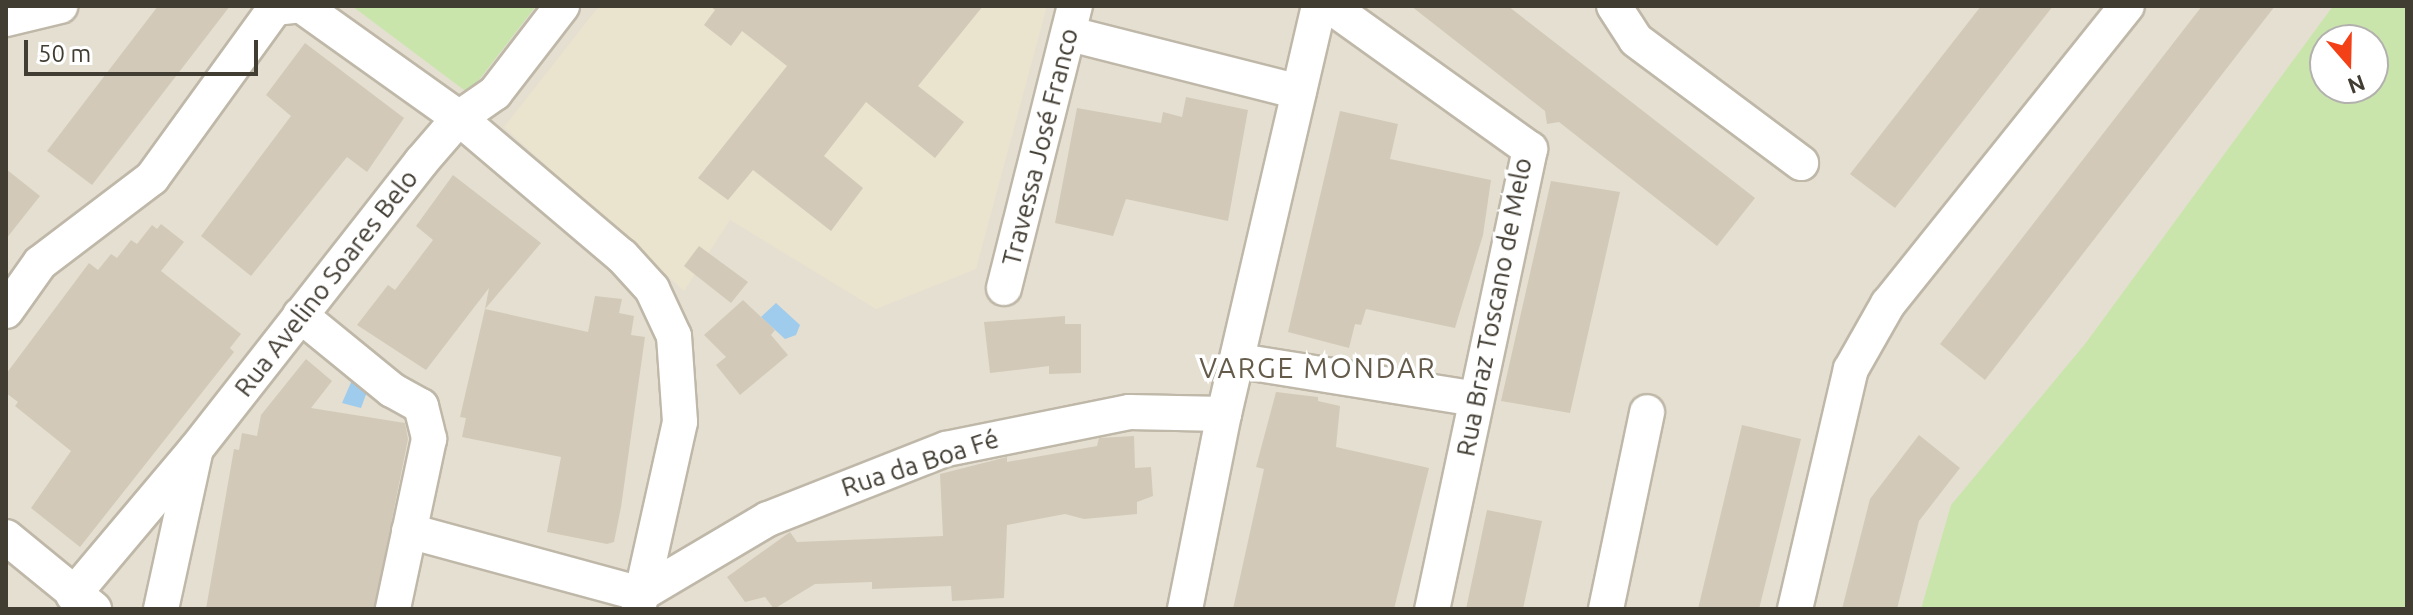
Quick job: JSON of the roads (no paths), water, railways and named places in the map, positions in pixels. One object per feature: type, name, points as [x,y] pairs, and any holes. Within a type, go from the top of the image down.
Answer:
[{"type":"street","points":[[11,16],[60,6]]},
{"type":"street","points":[[6,311],[40,263],[152,178],[275,8],[295,6]]},
{"type":"street","points":[[302,6],[459,118],[622,256],[652,289],[674,336],[680,422],[639,602],[409,531]]},
{"type":"street","name":"Rua Avelino Soares Belo","points":[[84,602],[196,449],[300,315],[459,118],[495,93],[562,6]]},
{"type":"street","points":[[1185,609],[1224,414],[1239,361],[1319,6]]},
{"type":"street","name":"Rua Braz Toscano de Melo","points":[[1330,6],[1530,149],[1432,609]]},
{"type":"street","points":[[1614,6],[1636,40],[1801,163]]},
{"type":"street","points":[[1795,609],[1851,369],[1888,304],[2124,7]]},
{"type":"street","points":[[1073,20],[1299,92]]},
{"type":"street","name":"Travessa José Franco","points":[[1004,288],[1073,20]]},
{"type":"street","points":[[300,315],[392,390],[421,406],[429,439],[393,609]]},
{"type":"street","points":[[1239,361],[1476,399]]},
{"type":"street","name":"Rua da Boa Fé","points":[[639,602],[768,519],[946,449],[1129,412],[1224,414]]},
{"type":"street","points":[[1606,609],[1647,412]]},
{"type":"street","name":"Rua Avelino Soares Belo","points":[[161,609],[196,449]]},
{"type":"street","points":[[6,537],[84,602]]},
{"type":"water","points":[[776,303],[800,325],[796,335],[785,339],[761,317]]},
{"type":"water","points":[[356,371],[371,381],[361,408],[342,403]]},
{"type":"district","name":"VARGE MONDAR","points":[[1318,368]]}]
